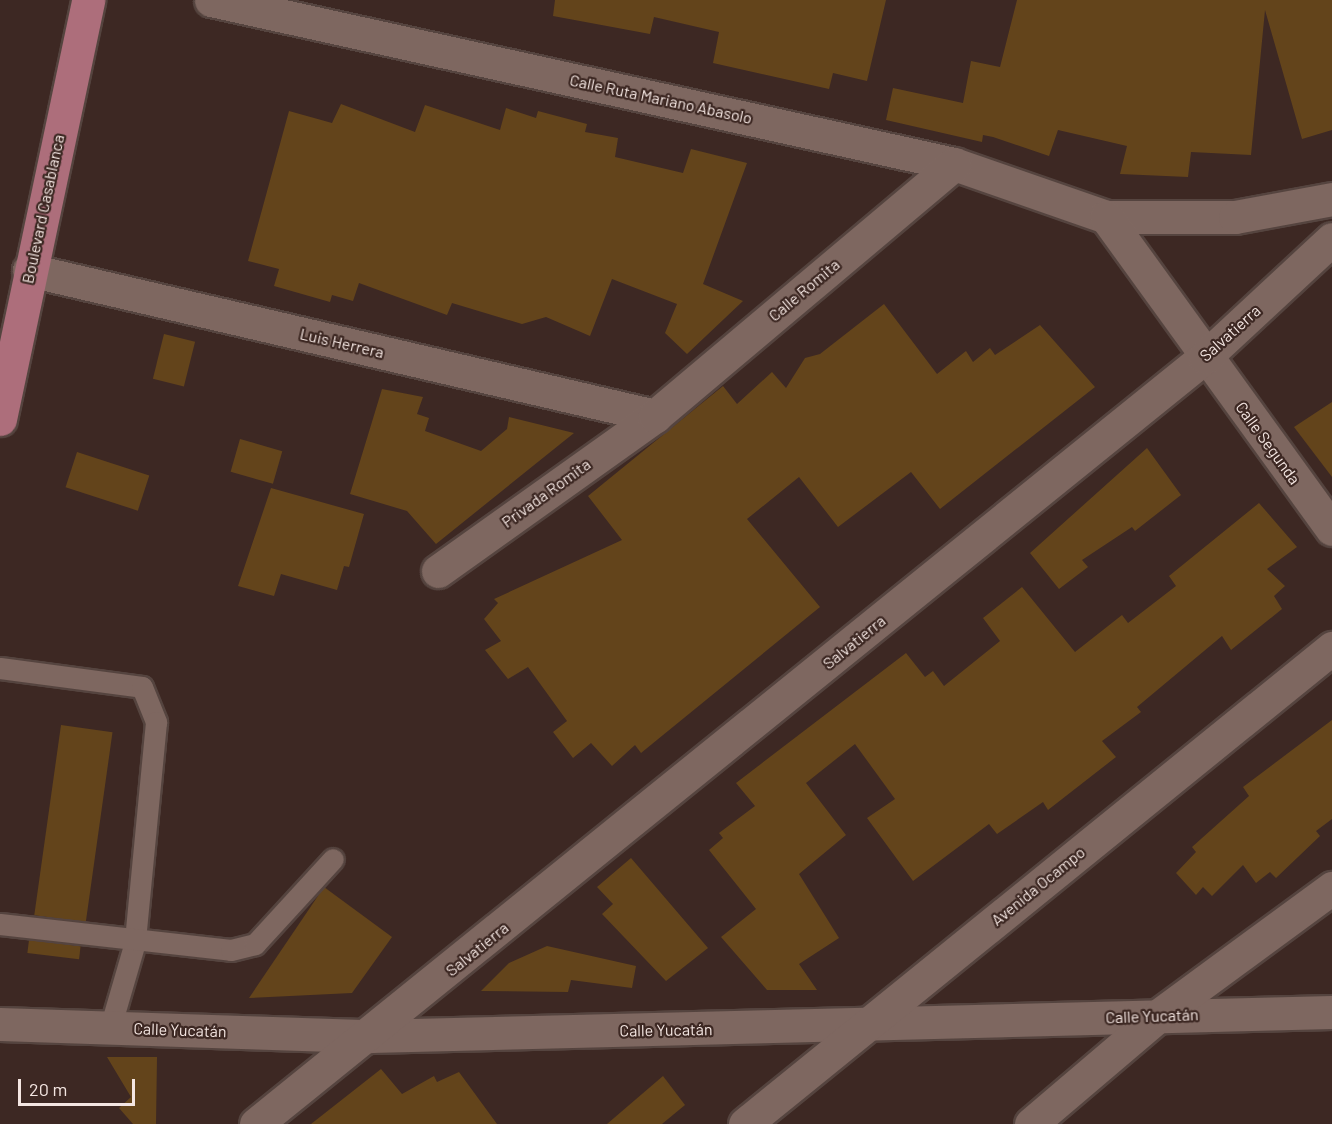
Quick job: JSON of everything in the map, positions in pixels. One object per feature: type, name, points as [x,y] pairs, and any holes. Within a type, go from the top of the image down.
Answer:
[{"type":"main road","name":"Boulevard Casablanca","points":[[0,419],[29,270],[88,0]]},
{"type":"street","name":"Calle Ruta Mariano Abasolo","points":[[211,0],[954,164],[1106,216],[1235,217],[1332,199]]},
{"type":"street","name":"Calle Romita","points":[[655,416],[954,164]]},
{"type":"street","points":[[1106,216],[1205,357]]},
{"type":"street","name":"Salvatierra","points":[[256,1124],[370,1036],[1205,357],[1332,239]]},
{"type":"street","name":"Luis Herrera","points":[[29,270],[655,416]]},
{"type":"street","name":"Calle Segunda","points":[[1205,357],[1332,529]]},
{"type":"street","name":"Privada Romita","points":[[438,571],[655,416]]},
{"type":"street","name":"Avenida Ocampo","points":[[745,1124],[1332,648]]},
{"type":"street","points":[[1031,1124],[1159,1015],[1332,888]]},
{"type":"street","name":"Calle Yucatán","points":[[0,1024],[370,1036],[865,1026],[1159,1015],[1332,1012]]},
{"type":"lane","points":[[0,668],[142,687],[156,722],[135,942],[110,1028]]},
{"type":"lane","points":[[0,924],[135,942],[231,950],[255,944],[333,859]]},
{"type":"building","points":[[555,0],[886,0],[867,81],[833,73],[829,89],[713,63],[719,32],[654,17],[650,34],[553,16]]},
{"type":"building","points":[[1017,0],[1332,0],[1332,130],[1302,139],[1265,10],[1251,155],[1191,152],[1188,177],[1120,174],[1127,146],[1058,130],[1049,156],[993,137],[983,135],[982,142],[886,120],[893,88],[963,103],[971,61],[1000,67]]},
{"type":"building","points":[[341,104],[415,132],[425,105],[500,130],[506,108],[536,118],[538,111],[587,124],[585,132],[618,138],[615,157],[683,173],[691,149],[747,163],[703,284],[743,301],[687,354],[665,333],[677,304],[612,279],[590,336],[546,317],[522,324],[452,303],[447,315],[359,283],[353,301],[332,295],[330,302],[274,286],[279,269],[248,261],[289,111],[332,123]]},
{"type":"building","points":[[884,304],[937,374],[966,351],[973,362],[990,348],[995,355],[1040,325],[1095,387],[940,509],[911,472],[838,527],[799,477],[747,519],[820,607],[641,753],[635,745],[612,766],[591,743],[573,758],[553,732],[567,721],[528,667],[508,679],[485,650],[501,641],[484,619],[498,603],[494,599],[622,540],[588,496],[723,386],[737,404],[772,372],[786,388],[805,358],[820,354]]},
{"type":"building","points":[[164,334],[195,342],[184,386],[153,379]]},
{"type":"building","points":[[382,389],[423,397],[417,414],[429,418],[425,431],[481,451],[507,429],[509,417],[574,433],[436,544],[407,511],[350,494]]},
{"type":"building","points":[[1332,402],[1332,477],[1294,427]]},
{"type":"building","points":[[240,439],[282,451],[273,484],[231,472]]},
{"type":"building","points":[[1147,448],[1181,495],[1135,531],[1132,527],[1082,560],[1088,567],[1059,589],[1030,553]]},
{"type":"building","points":[[77,452],[149,475],[138,511],[66,487]]},
{"type":"building","points":[[271,488],[364,514],[349,567],[344,566],[337,590],[281,574],[274,596],[238,586]]},
{"type":"building","points":[[1259,503],[1297,547],[1267,569],[1285,586],[1274,596],[1282,609],[1231,650],[1222,636],[1137,707],[1141,712],[1102,741],[1116,757],[1048,810],[1043,802],[997,834],[989,824],[913,881],[867,818],[895,799],[855,744],[806,783],[846,835],[799,874],[839,938],[799,964],[817,990],[767,990],[721,937],[756,909],[709,850],[723,838],[719,833],[755,806],[736,783],[906,653],[925,677],[933,671],[944,686],[1000,641],[983,618],[1022,587],[1075,652],[1122,615],[1128,623],[1176,586],[1169,576]]},
{"type":"building","points":[[1332,720],[1332,819],[1316,831],[1320,836],[1276,878],[1270,872],[1256,883],[1243,865],[1212,896],[1203,887],[1196,895],[1176,873],[1196,852],[1192,847],[1249,796],[1243,787]]},
{"type":"building","points":[[61,725],[112,732],[86,922],[34,915]]},
{"type":"building","points":[[631,858],[708,948],[666,981],[602,914],[613,904],[597,887]]},
{"type":"building","points":[[324,887],[392,937],[352,993],[249,998]]},
{"type":"building","points":[[29,940],[81,946],[79,959],[27,953]]},
{"type":"building","points":[[547,946],[636,966],[632,988],[571,980],[568,992],[481,991],[509,963]]},
{"type":"building","points":[[107,1057],[157,1057],[156,1124],[133,1124],[119,1108],[131,1097]]},
{"type":"building","points":[[381,1069],[402,1094],[434,1076],[437,1082],[459,1072],[497,1124],[311,1124]]},
{"type":"building","points":[[663,1076],[685,1105],[662,1124],[607,1124]]}]
